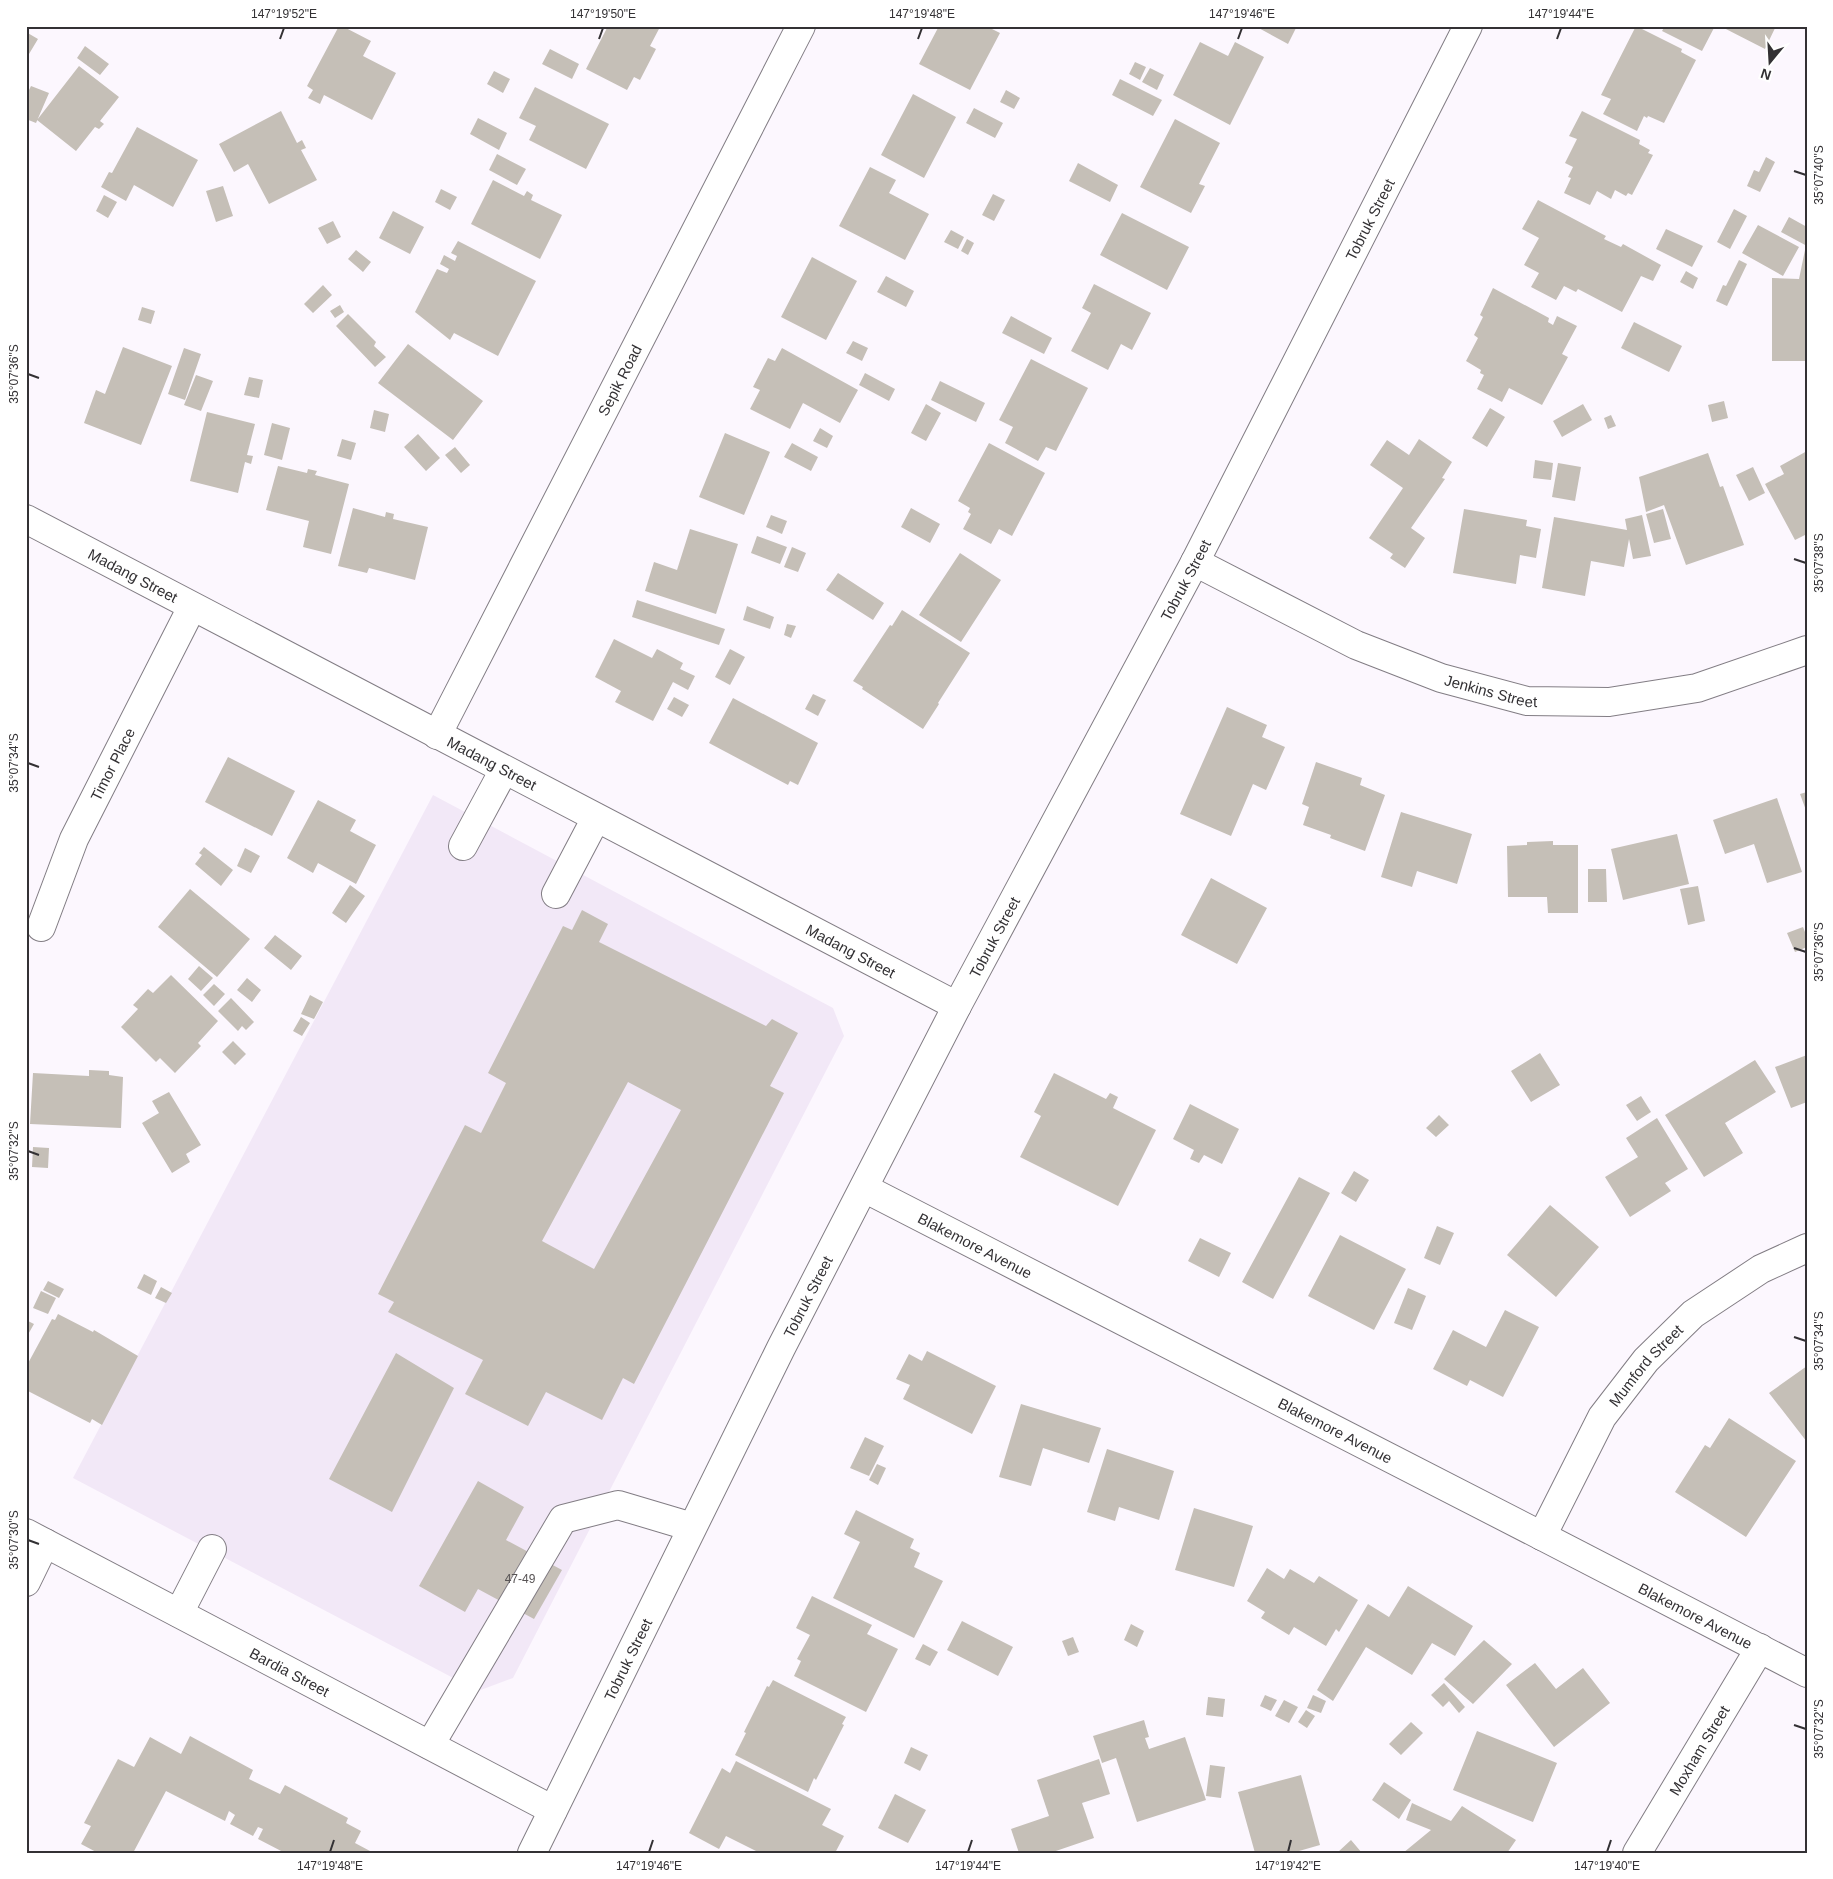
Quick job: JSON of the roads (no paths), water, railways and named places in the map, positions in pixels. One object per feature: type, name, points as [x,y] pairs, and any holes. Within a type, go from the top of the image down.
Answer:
[{"type":"street","name":"Sepik Road","points":[[437,735],[801,26]]},
{"type":"street","name":"Tobruk Street","points":[[532,1853],[780,1348],[957,1006],[1195,562],[1468,26]]},
{"type":"street","name":"Madang Street","points":[[26,519],[957,1006]]},
{"type":"street","name":"Jenkins Street","points":[[1195,562],[1356,645],[1442,678],[1527,701],[1608,702],[1698,688],[1807,650]]},
{"type":"street","name":"Timor Place","points":[[41,927],[74,839],[192,607]]},
{"type":"street","points":[[463,846],[504,770]]},
{"type":"street","points":[[556,894],[596,818]]},
{"type":"street","name":"Blakemore Avenue","points":[[864,1188],[1807,1673]]},
{"type":"street","name":"Mumford Street","points":[[1542,1536],[1602,1417],[1646,1360],[1693,1314],[1761,1270],[1807,1248]]},
{"type":"street","points":[[430,1745],[563,1519],[618,1505],[692,1527]]},
{"type":"street","points":[[26,1582],[36,1538]]},
{"type":"street","name":"Bardia Street","points":[[36,1538],[553,1810]]},
{"type":"street","points":[[179,1613],[212,1549]]},
{"type":"street","name":"Moxham Street","points":[[1637,1853],[1760,1648]]}]
